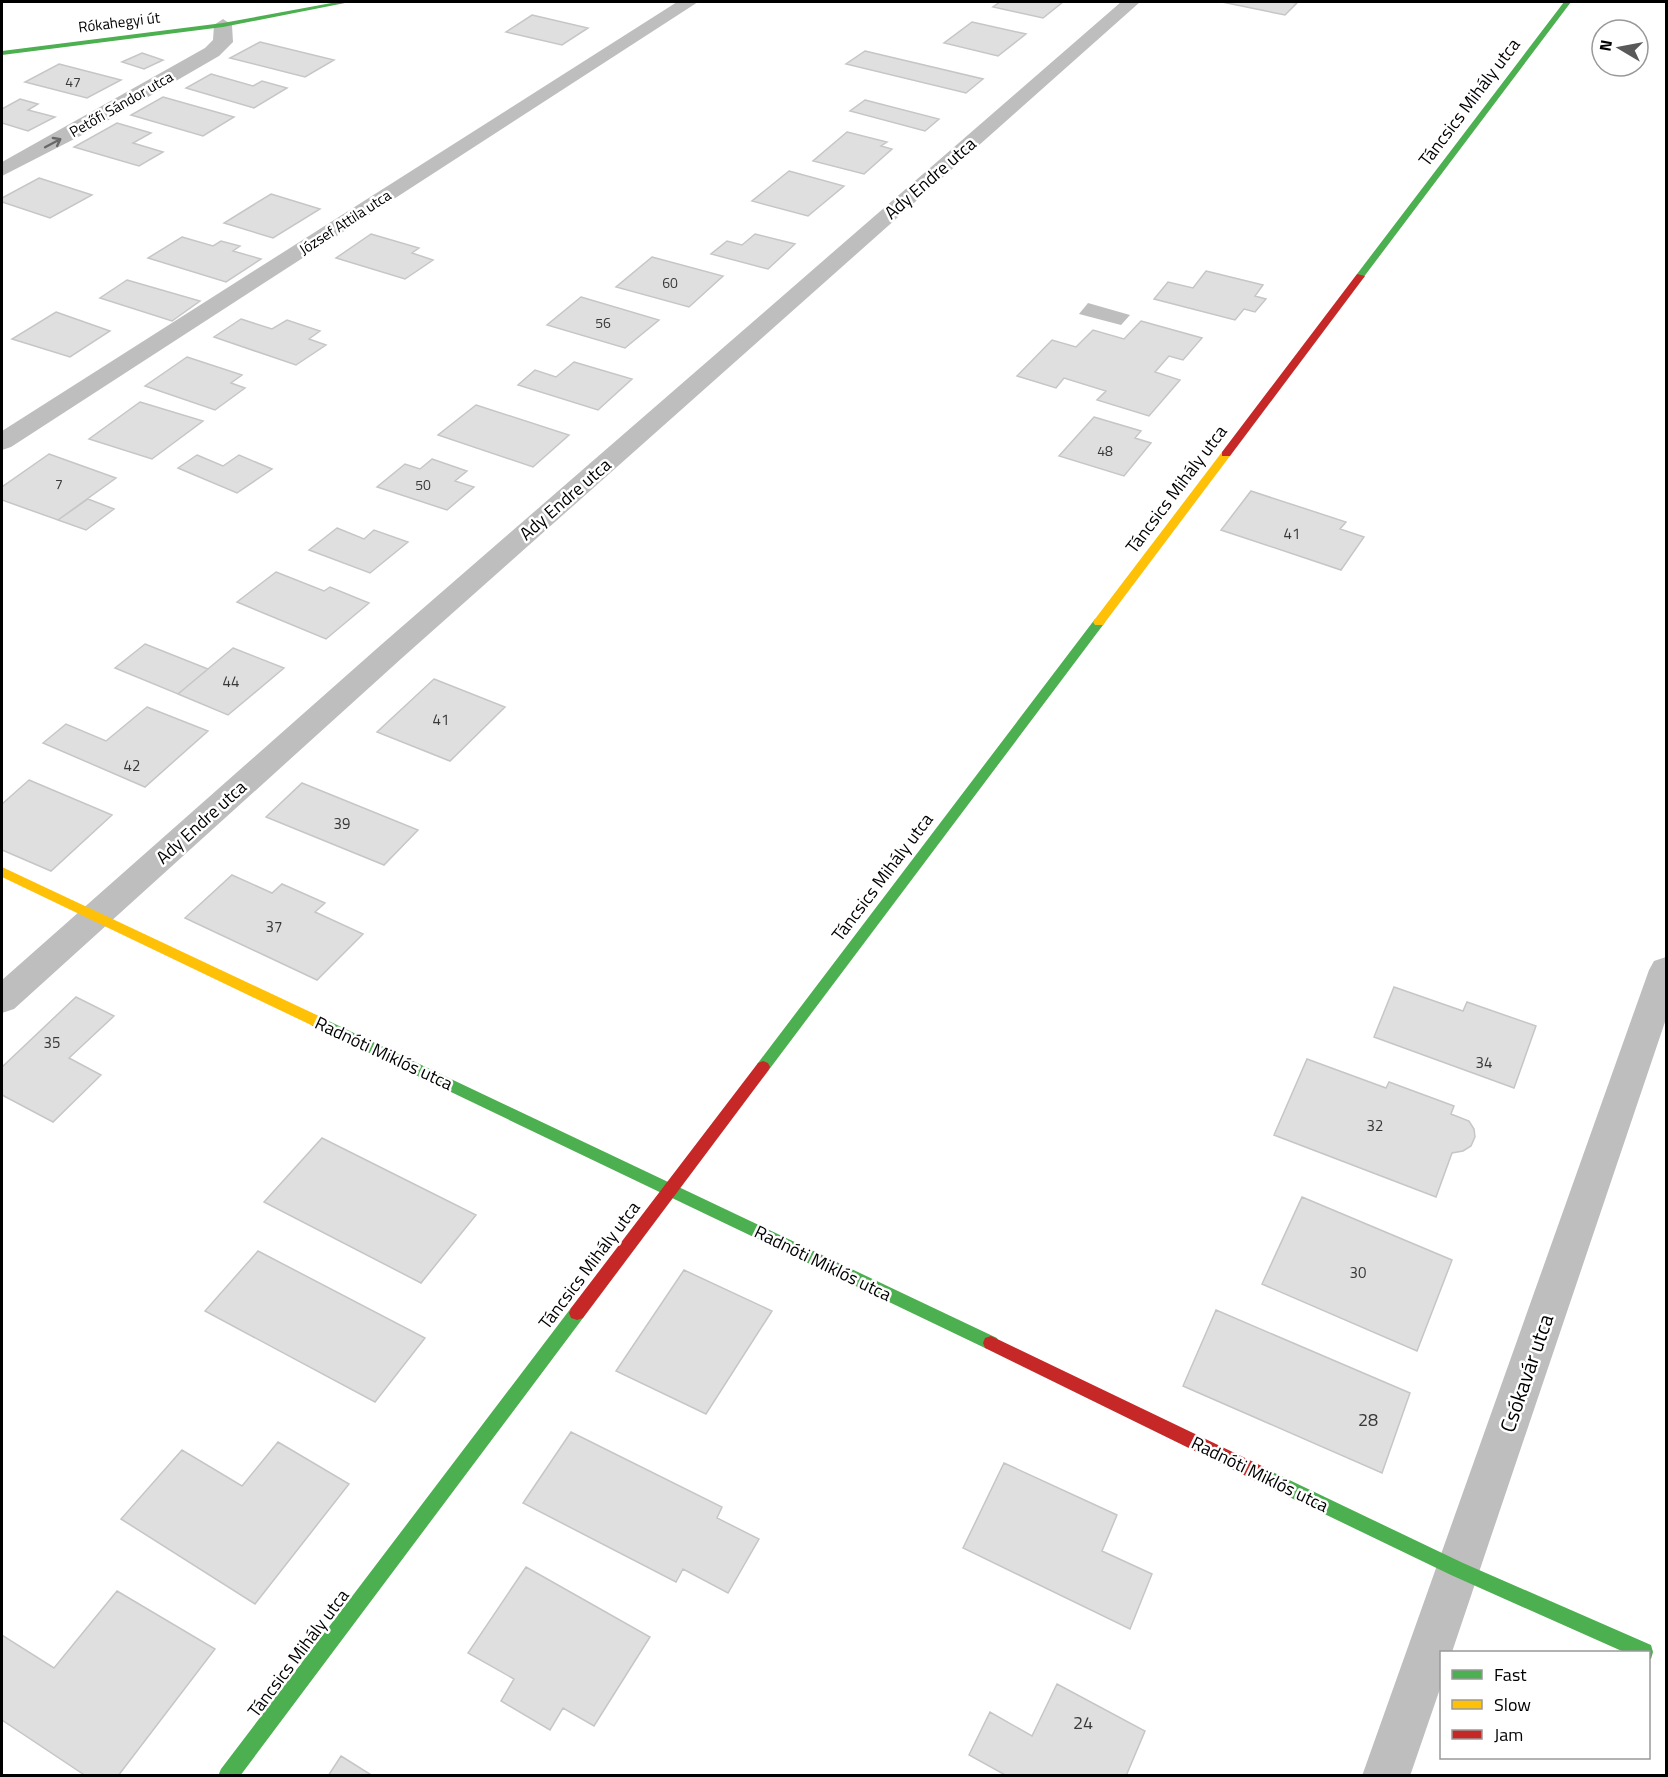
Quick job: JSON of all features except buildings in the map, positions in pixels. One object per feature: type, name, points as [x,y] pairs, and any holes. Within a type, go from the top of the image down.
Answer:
[{"type":"street","name":"Rókahegyi út","points":[[2,53],[223,25],[346,2]]},
{"type":"street","name":"József Attila utca","points":[[2,442],[689,2]]},
{"type":"street","name":"Ady Endre utca","points":[[2,1000],[384,659],[1131,2]]},
{"type":"street","name":"Táncsics Mihály utca","points":[[228,1776],[669,1188],[1567,2]]},
{"type":"street","name":"Petőfi Sándor utca","points":[[2,170],[80,129],[212,52],[223,42],[223,25]]},
{"type":"street","name":"Radnóti Miklós utca","points":[[2,872],[669,1188],[1457,1569],[1640,1651]]},
{"type":"street","name":"Csókavár utca","points":[[1386,1776],[1666,970]]},
{"type":"street","points":[[1650,1655],[1666,1662]]},
{"type":"shaded area","points":[[1088,303],[1130,315],[1121,325],[1079,314]]},
{"type":"traffic: fast","points":[[2,53],[223,25],[346,2]]},
{"type":"traffic: fast","points":[[1360,276],[1567,2]]},
{"type":"traffic: fast","points":[[763,1067],[1099,622]]},
{"type":"traffic: fast","points":[[316,1021],[991,1343]]},
{"type":"traffic: fast","points":[[228,1776],[577,1313]]},
{"type":"traffic: fast","points":[[1260,1474],[1457,1569],[1642,1651]]},
{"type":"traffic: slow","points":[[1099,622],[1226,454]]},
{"type":"traffic: slow","points":[[2,872],[316,1021]]},
{"type":"traffic: jam","points":[[1226,454],[1360,276]]},
{"type":"traffic: jam","points":[[577,1313],[763,1067]]},
{"type":"traffic: jam","points":[[991,1343],[1260,1474]]}]
